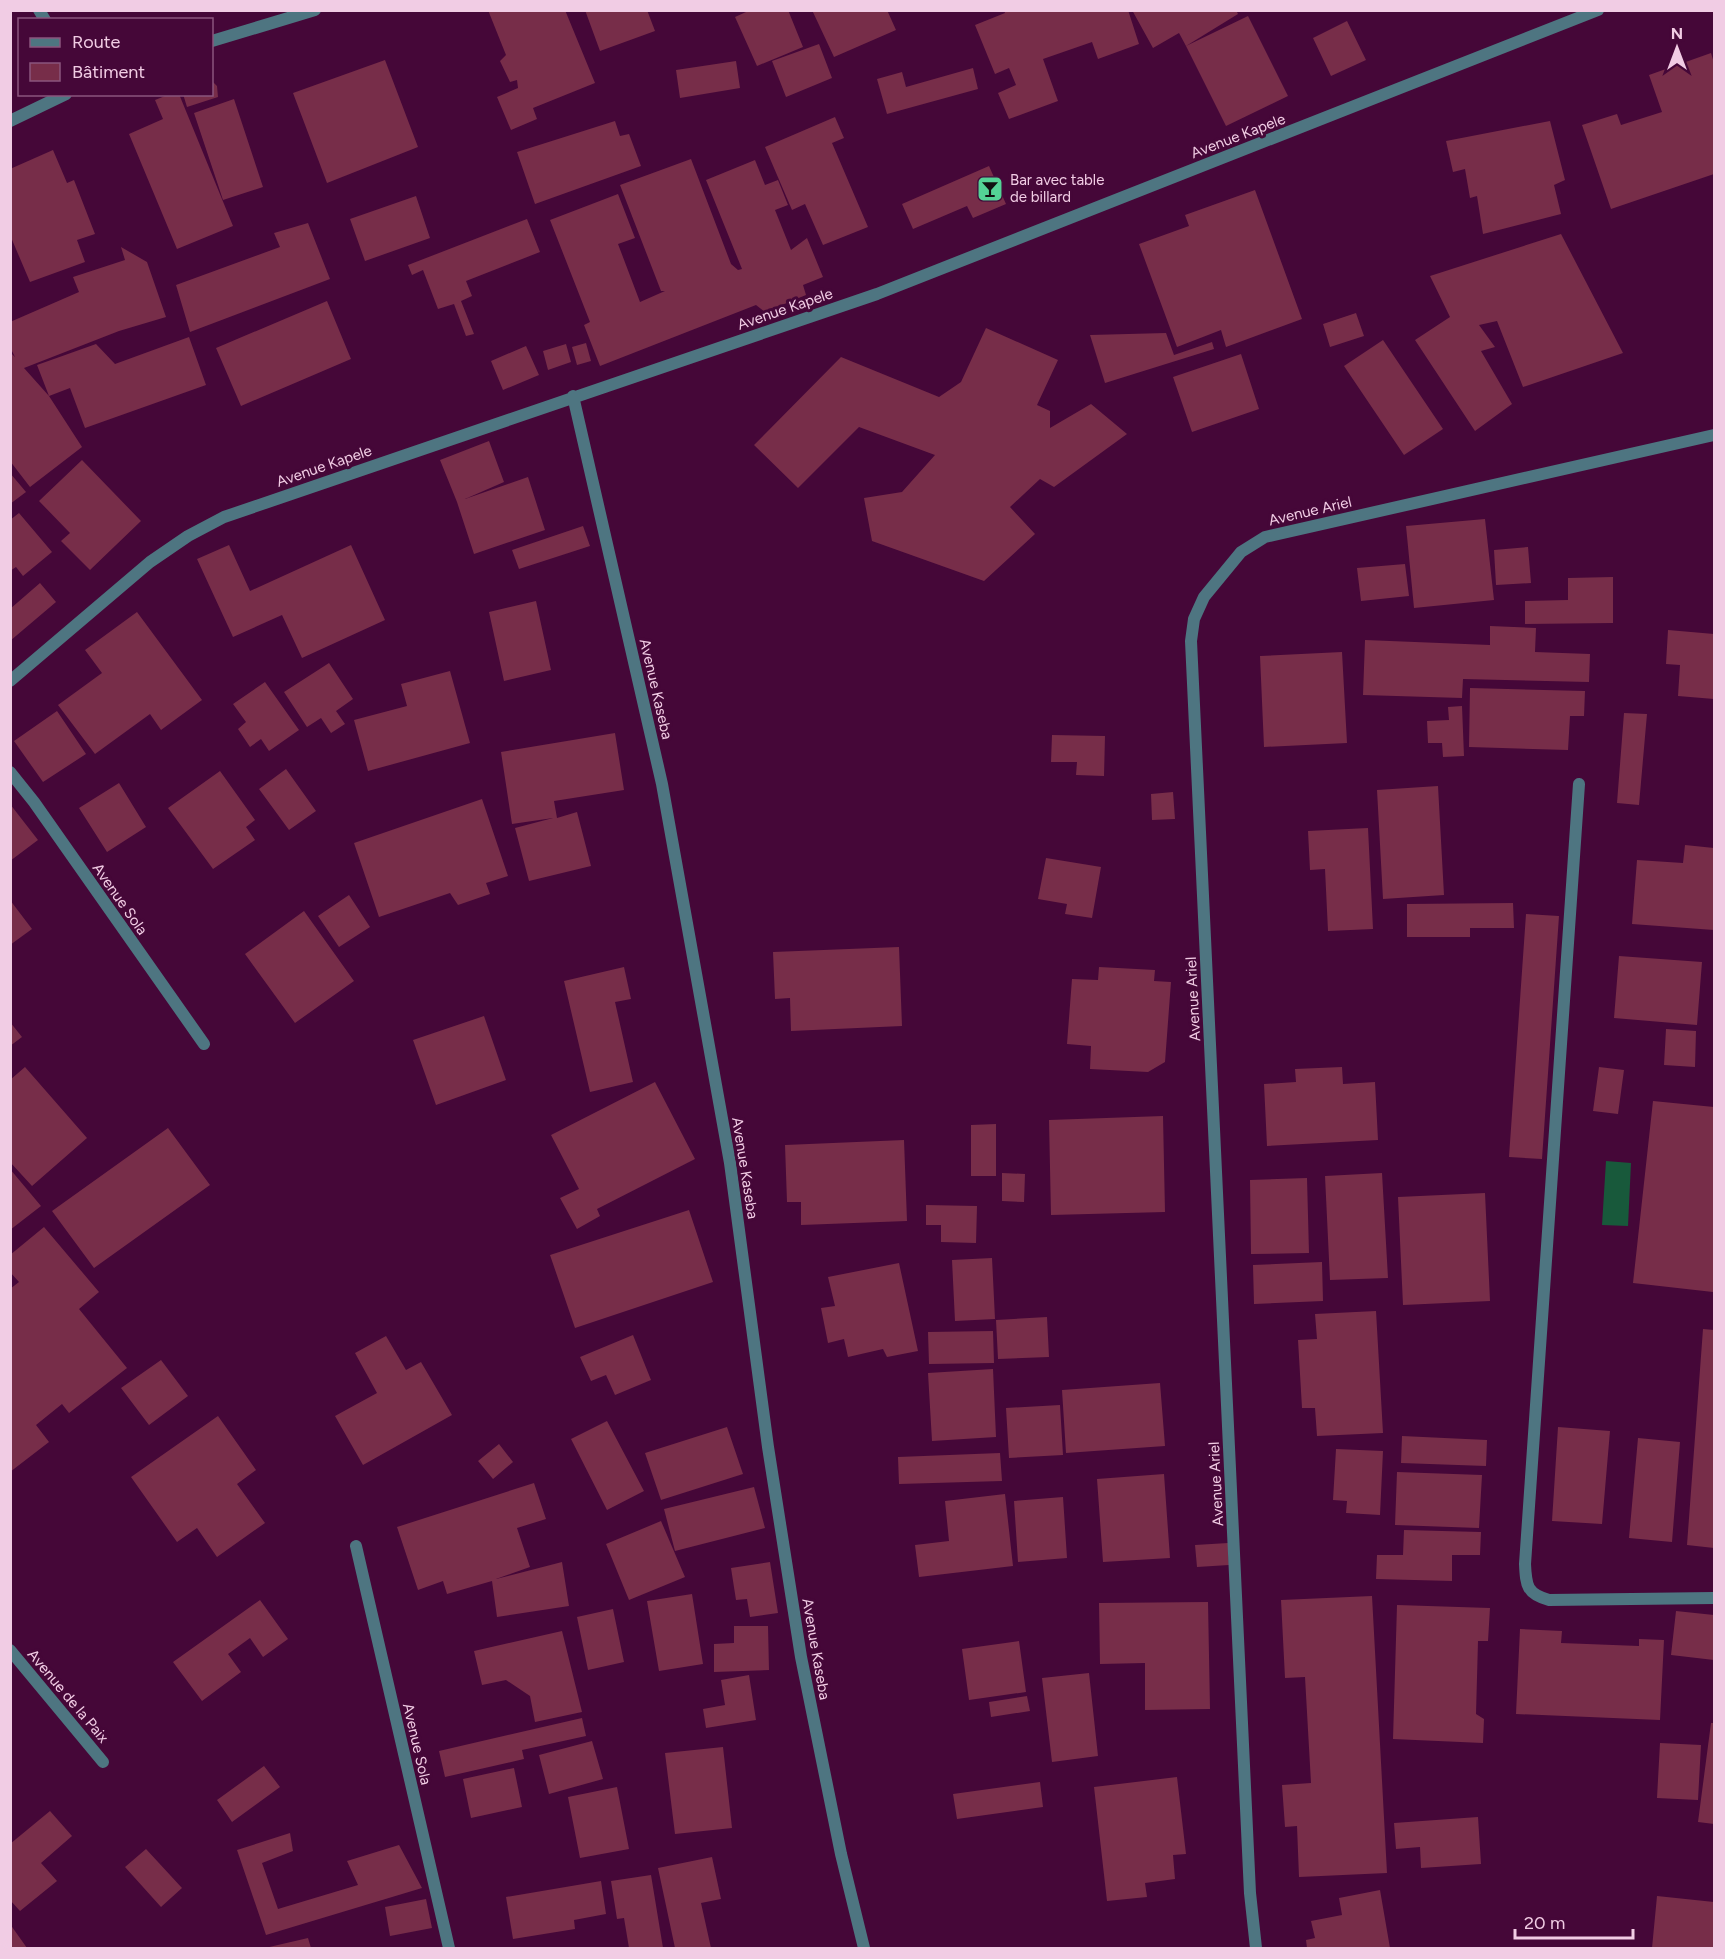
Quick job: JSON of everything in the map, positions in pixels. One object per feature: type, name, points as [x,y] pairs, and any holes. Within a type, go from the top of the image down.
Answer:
[{"type":"street","points":[[213,41],[315,10]]},
{"type":"street","name":"Avenue Kapele","points":[[10,681],[150,562],[188,536],[224,517],[877,294],[1598,10]]},
{"type":"street","points":[[10,122],[62,96]]},
{"type":"street","name":"Avenue Kaseba","points":[[573,396],[662,784],[730,1163],[768,1447],[801,1657],[841,1854],[864,1948]]},
{"type":"street","name":"Avenue Ariel","points":[[1256,1948],[1248,1857],[1191,653],[1194,619],[1204,597],[1241,552],[1265,537],[1714,435]]},
{"type":"street","name":"Avenue Sola","points":[[10,772],[34,802],[204,1044]]},
{"type":"street","points":[[1579,784],[1525,1564],[1526,1578],[1530,1591],[1538,1597],[1549,1600],[1714,1598]]},
{"type":"street","name":"Avenue Sola","points":[[356,1546],[449,1948]]},
{"type":"street","name":"Avenue de la Paix","points":[[10,1650],[103,1762]]},
{"type":"shaded area","points":[[1606,1161],[1631,1163],[1628,1226],[1602,1225]]},
{"type":"building","points":[[488,10],[565,10],[595,83],[533,108],[537,119],[511,130],[497,97],[518,88],[517,80],[510,82],[500,61],[506,55]]},
{"type":"building","points":[[585,10],[647,10],[655,31],[600,51]]},
{"type":"building","points":[[745,10],[788,10],[803,47],[757,66],[735,17],[746,12]]},
{"type":"building","points":[[812,10],[887,10],[896,30],[834,57]]},
{"type":"building","points":[[1004,10],[1128,10],[1139,44],[1098,59],[1092,42],[1043,59],[1058,101],[1009,119],[998,93],[1016,85],[1009,68],[995,74],[975,25],[1005,13]]},
{"type":"building","points":[[1132,10],[1236,10],[1238,14],[1186,46],[1179,33],[1153,48]]},
{"type":"building","points":[[1248,16],[1288,96],[1226,126],[1186,46]]},
{"type":"building","points":[[1347,21],[1366,60],[1331,76],[1313,38]]},
{"type":"building","points":[[819,44],[832,78],[786,97],[772,61]]},
{"type":"building","points":[[1711,53],[1714,63],[1714,174],[1611,209],[1582,125],[1617,114],[1621,125],[1662,112],[1649,75]]},
{"type":"building","points":[[385,60],[418,147],[327,183],[293,93]]},
{"type":"building","points":[[736,61],[740,88],[680,98],[676,70]]},
{"type":"building","points":[[973,68],[978,89],[887,114],[877,79],[902,72],[906,87]]},
{"type":"building","points":[[213,82],[217,86],[218,97],[187,107],[184,96],[213,96]]},
{"type":"building","points":[[165,96],[180,96],[233,226],[177,249],[129,134],[163,119],[155,100]]},
{"type":"building","points":[[234,99],[263,187],[223,200],[194,113]]},
{"type":"building","points":[[835,117],[844,138],[832,143],[868,227],[823,245],[805,204],[792,210],[765,147]]},
{"type":"building","points":[[615,121],[620,136],[629,134],[641,166],[535,204],[517,152]]},
{"type":"building","points":[[1550,121],[1565,180],[1554,185],[1561,214],[1483,234],[1477,196],[1470,198],[1465,169],[1453,172],[1446,141]]},
{"type":"building","points":[[53,150],[67,183],[74,180],[95,234],[77,240],[85,262],[30,282],[10,235],[10,169]]},
{"type":"building","points":[[691,159],[731,264],[738,270],[742,269],[706,180],[755,160],[765,185],[778,180],[788,205],[775,210],[791,250],[807,238],[823,277],[803,285],[806,295],[765,312],[756,305],[600,366],[584,325],[590,322],[550,220],[618,194],[635,238],[618,244],[640,302],[665,291],[661,291],[620,185]]},
{"type":"building","points":[[989,166],[1006,204],[973,218],[967,206],[913,229],[902,204]]},
{"type":"building","points":[[1255,190],[1302,319],[1226,347],[1221,330],[1177,347],[1139,244],[1189,226],[1185,215]]},
{"type":"building","points":[[416,196],[430,238],[365,261],[350,219]]},
{"type":"building","points":[[527,219],[540,252],[466,281],[472,296],[461,301],[474,334],[466,336],[454,304],[438,309],[423,270],[412,275],[408,265]]},
{"type":"building","points":[[308,223],[330,279],[190,332],[176,285],[280,247],[274,233]]},
{"type":"building","points":[[1561,234],[1623,353],[1523,387],[1497,321],[1479,325],[1495,347],[1481,351],[1512,404],[1475,431],[1415,340],[1450,317],[1430,276]]},
{"type":"building","points":[[121,247],[147,262],[166,317],[119,331],[24,368],[49,396],[82,447],[30,487],[10,461],[10,352],[15,357],[10,347],[10,322],[79,292],[73,277],[125,260]]},
{"type":"building","points":[[327,301],[351,359],[241,406],[216,348]]},
{"type":"building","points":[[1356,313],[1364,336],[1330,347],[1323,324]]},
{"type":"building","points":[[986,328],[1058,360],[1037,405],[1050,411],[1050,428],[1091,404],[1127,434],[1054,487],[1040,479],[1010,507],[1035,534],[984,581],[872,541],[864,498],[902,492],[935,455],[859,427],[798,488],[754,445],[841,357],[939,397],[961,382]]},
{"type":"building","points":[[1166,333],[1174,355],[1212,342],[1214,349],[1105,383],[1090,335]]},
{"type":"building","points":[[189,337],[206,385],[85,428],[70,388],[49,396],[37,365],[96,344],[115,364]]},
{"type":"building","points":[[1383,340],[1443,429],[1404,455],[1344,366]]},
{"type":"building","points":[[586,343],[591,361],[577,365],[572,347]]},
{"type":"building","points":[[566,344],[571,362],[548,370],[543,351]]},
{"type":"building","points":[[526,346],[539,375],[503,390],[491,361]]},
{"type":"building","points":[[1241,354],[1259,409],[1192,432],[1173,377]]},
{"type":"building","points":[[489,441],[504,482],[465,499],[528,477],[545,530],[474,554],[440,460]]},
{"type":"building","points":[[82,460],[141,521],[90,570],[61,541],[70,533],[39,501]]},
{"type":"building","points":[[10,473],[26,492],[10,504]]},
{"type":"building","points":[[19,513],[52,552],[23,576],[16,567],[10,571],[10,520]]},
{"type":"building","points":[[1485,519],[1494,600],[1414,608],[1406,526]]},
{"type":"building","points":[[583,526],[590,546],[519,569],[512,550]]},
{"type":"building","points":[[229,545],[250,591],[351,545],[385,620],[302,658],[282,615],[233,637],[197,559]]},
{"type":"building","points":[[1528,547],[1531,583],[1496,585],[1494,550]]},
{"type":"building","points":[[1405,564],[1409,596],[1361,601],[1357,568]]},
{"type":"building","points":[[1613,577],[1613,623],[1525,624],[1525,601],[1568,600],[1568,578]]},
{"type":"building","points":[[40,583],[56,602],[10,641],[10,609]]},
{"type":"building","points":[[536,601],[551,670],[504,681],[489,612]]},
{"type":"building","points":[[137,612],[202,700],[161,730],[150,714],[95,754],[58,705],[102,673],[85,650]]},
{"type":"building","points":[[1490,626],[1536,628],[1535,652],[1590,654],[1589,682],[1463,679],[1462,698],[1363,695],[1365,640],[1490,645]]},
{"type":"building","points":[[1668,630],[1714,634],[1714,699],[1678,696],[1680,665],[1666,664]]},
{"type":"building","points":[[1342,652],[1347,743],[1264,747],[1260,656]]},
{"type":"building","points":[[329,663],[353,699],[336,711],[345,724],[331,733],[321,718],[307,727],[284,692]]},
{"type":"building","points":[[450,671],[470,743],[368,771],[354,720],[407,706],[401,684]]},
{"type":"building","points":[[265,682],[299,730],[269,751],[261,739],[250,747],[238,729],[246,722],[233,704]]},
{"type":"building","points":[[1470,688],[1585,691],[1584,716],[1570,716],[1568,750],[1469,747]]},
{"type":"building","points":[[1462,706],[1464,756],[1443,757],[1442,743],[1428,743],[1427,721],[1449,720],[1448,707]]},
{"type":"building","points":[[57,711],[86,754],[43,782],[14,741]]},
{"type":"building","points":[[1624,713],[1647,714],[1639,805],[1617,803]]},
{"type":"building","points":[[615,733],[624,790],[554,801],[557,818],[577,812],[591,866],[529,881],[515,828],[553,818],[512,824],[501,752]]},
{"type":"building","points":[[1052,735],[1105,736],[1104,776],[1076,775],[1077,762],[1051,762]]},
{"type":"building","points":[[286,769],[316,811],[289,830],[259,789]]},
{"type":"building","points":[[220,771],[255,820],[246,827],[255,840],[213,869],[168,808]]},
{"type":"building","points":[[119,783],[146,827],[107,852],[79,808]]},
{"type":"building","points":[[1438,786],[1444,895],[1383,899],[1377,790]]},
{"type":"building","points":[[1173,792],[1175,819],[1152,820],[1151,794]]},
{"type":"building","points":[[482,799],[508,876],[486,883],[490,894],[458,905],[450,893],[379,917],[354,843]]},
{"type":"building","points":[[10,804],[38,840],[10,861]]},
{"type":"building","points":[[1368,828],[1373,929],[1328,931],[1325,869],[1310,870],[1308,831]]},
{"type":"building","points":[[1685,845],[1714,848],[1714,930],[1632,924],[1637,860],[1683,863]]},
{"type":"building","points":[[1046,858],[1101,867],[1092,918],[1065,914],[1067,904],[1038,899]]},
{"type":"building","points":[[349,895],[370,927],[339,947],[318,916]]},
{"type":"building","points":[[10,900],[32,929],[10,945]]},
{"type":"building","points":[[1513,903],[1514,928],[1470,928],[1470,937],[1407,937],[1407,904]]},
{"type":"building","points":[[304,911],[354,981],[295,1023],[245,954]]},
{"type":"building","points":[[1526,914],[1559,916],[1542,1159],[1509,1157]]},
{"type":"building","points":[[899,947],[902,1026],[791,1031],[790,998],[775,999],[773,952]]},
{"type":"building","points":[[1619,956],[1702,962],[1697,1025],[1614,1018]]},
{"type":"building","points":[[624,967],[631,999],[615,1002],[633,1082],[590,1092],[564,981]]},
{"type":"building","points":[[1099,967],[1155,970],[1154,981],[1171,982],[1165,1062],[1148,1072],[1090,1069],[1091,1046],[1067,1044],[1072,979],[1098,980]]},
{"type":"building","points":[[484,1016],[506,1080],[436,1105],[413,1040]]},
{"type":"building","points":[[10,1022],[22,1037],[10,1046]]},
{"type":"building","points":[[1666,1029],[1696,1031],[1695,1067],[1664,1065]]},
{"type":"building","points":[[25,1067],[87,1138],[32,1186],[10,1162],[10,1080]]},
{"type":"building","points":[[1342,1067],[1343,1084],[1375,1082],[1378,1140],[1267,1146],[1264,1084],[1296,1082],[1295,1069]]},
{"type":"building","points":[[1599,1067],[1624,1070],[1618,1114],[1593,1111]]},
{"type":"building","points":[[655,1082],[695,1159],[597,1209],[600,1216],[577,1229],[560,1198],[579,1189],[551,1135]]},
{"type":"building","points":[[1653,1101],[1714,1107],[1713,1292],[1633,1283]]},
{"type":"building","points":[[1163,1116],[1165,1212],[1051,1215],[1049,1120]]},
{"type":"building","points":[[996,1124],[996,1176],[971,1176],[971,1125]]},
{"type":"building","points":[[168,1128],[210,1185],[94,1268],[52,1211]]},
{"type":"building","points":[[904,1140],[907,1221],[801,1225],[801,1202],[787,1202],[785,1145]]},
{"type":"building","points":[[10,1169],[41,1206],[10,1230]]},
{"type":"building","points":[[1002,1173],[1025,1174],[1024,1202],[1002,1201]]},
{"type":"building","points":[[1382,1173],[1388,1278],[1330,1280],[1325,1176]]},
{"type":"building","points":[[1307,1178],[1309,1253],[1251,1254],[1250,1180]]},
{"type":"building","points":[[1485,1193],[1490,1301],[1403,1305],[1398,1197]]},
{"type":"building","points":[[926,1205],[977,1206],[976,1243],[941,1242],[941,1225],[926,1225]]},
{"type":"building","points":[[689,1210],[713,1282],[575,1328],[550,1255]]},
{"type":"building","points":[[44,1227],[99,1292],[79,1309],[127,1368],[69,1413],[62,1404],[36,1425],[49,1442],[10,1472],[10,1289],[19,1282],[10,1272],[10,1255]]},
{"type":"building","points":[[992,1258],[995,1319],[955,1321],[952,1260]]},
{"type":"building","points":[[1322,1262],[1323,1301],[1254,1304],[1253,1265]]},
{"type":"building","points":[[899,1263],[918,1351],[887,1357],[883,1349],[848,1357],[844,1339],[828,1343],[821,1308],[835,1306],[828,1277]]},
{"type":"building","points":[[1376,1311],[1383,1433],[1317,1436],[1315,1408],[1302,1408],[1298,1340],[1317,1339],[1315,1314]]},
{"type":"building","points":[[1047,1317],[1049,1357],[998,1359],[996,1320]]},
{"type":"building","points":[[1703,1329],[1714,1330],[1714,1548],[1687,1545]]},
{"type":"building","points":[[993,1331],[994,1363],[929,1364],[928,1332]]},
{"type":"building","points":[[633,1335],[651,1380],[615,1395],[606,1375],[591,1381],[580,1357]]},
{"type":"building","points":[[386,1336],[406,1370],[421,1362],[452,1415],[363,1465],[335,1416],[377,1393],[355,1353]]},
{"type":"building","points":[[161,1360],[188,1396],[149,1425],[121,1388]]},
{"type":"building","points":[[993,1369],[996,1437],[932,1441],[928,1373]]},
{"type":"building","points":[[1160,1383],[1165,1446],[1066,1453],[1062,1390]]},
{"type":"building","points":[[1060,1405],[1063,1455],[1009,1458],[1006,1408]]},
{"type":"building","points":[[218,1416],[256,1470],[237,1484],[265,1523],[217,1557],[197,1528],[177,1542],[131,1477]]},
{"type":"building","points":[[607,1421],[644,1491],[607,1510],[571,1439]]},
{"type":"building","points":[[727,1427],[743,1474],[661,1500],[645,1453]]},
{"type":"building","points":[[1558,1427],[1610,1431],[1602,1524],[1552,1521]]},
{"type":"building","points":[[1402,1436],[1487,1440],[1486,1466],[1401,1463]]},
{"type":"building","points":[[1638,1438],[1680,1442],[1672,1542],[1629,1538]]},
{"type":"building","points":[[499,1444],[513,1462],[493,1479],[478,1461]]},
{"type":"building","points":[[1336,1449],[1383,1451],[1380,1515],[1346,1513],[1347,1501],[1333,1500]]},
{"type":"building","points":[[1000,1453],[1002,1481],[899,1484],[898,1457]]},
{"type":"building","points":[[1397,1472],[1482,1475],[1479,1528],[1395,1525]]},
{"type":"building","points":[[1164,1474],[1170,1558],[1103,1562],[1097,1479]]},
{"type":"building","points":[[534,1483],[546,1519],[517,1528],[530,1567],[496,1579],[562,1562],[569,1606],[497,1617],[492,1581],[447,1594],[443,1581],[418,1590],[397,1527]]},
{"type":"building","points":[[754,1487],[765,1528],[675,1551],[664,1509]]},
{"type":"building","points":[[1005,1494],[1013,1566],[919,1577],[915,1545],[949,1541],[945,1501]]},
{"type":"building","points":[[1063,1497],[1067,1558],[1018,1562],[1014,1501]]},
{"type":"building","points":[[661,1521],[685,1577],[629,1600],[606,1544]]},
{"type":"building","points":[[1404,1530],[1481,1532],[1480,1555],[1452,1555],[1452,1581],[1376,1579],[1377,1555],[1403,1555]]},
{"type":"building","points":[[1228,1543],[1229,1565],[1197,1567],[1195,1545]]},
{"type":"building","points":[[770,1562],[778,1613],[750,1617],[747,1599],[736,1600],[731,1568]]},
{"type":"building","points":[[692,1594],[703,1664],[659,1671],[647,1601]]},
{"type":"building","points":[[1372,1596],[1387,1873],[1299,1877],[1297,1826],[1285,1827],[1282,1785],[1311,1783],[1305,1677],[1285,1678],[1281,1600]]},
{"type":"building","points":[[260,1600],[288,1639],[263,1657],[250,1638],[228,1654],[241,1672],[202,1701],[173,1662]]},
{"type":"building","points":[[1208,1602],[1210,1709],[1145,1710],[1145,1663],[1100,1664],[1099,1603]]},
{"type":"building","points":[[1397,1605],[1490,1608],[1488,1641],[1478,1641],[1476,1714],[1484,1719],[1483,1743],[1393,1739]]},
{"type":"building","points":[[613,1609],[624,1662],[588,1670],[577,1617]]},
{"type":"building","points":[[1676,1611],[1714,1615],[1714,1660],[1671,1655]]},
{"type":"building","points":[[734,1626],[768,1626],[769,1670],[714,1672],[714,1644],[734,1643]]},
{"type":"building","points":[[1520,1629],[1562,1631],[1561,1643],[1639,1646],[1639,1639],[1664,1640],[1660,1720],[1516,1714]]},
{"type":"building","points":[[562,1631],[582,1712],[535,1722],[530,1696],[506,1680],[482,1685],[474,1651]]},
{"type":"building","points":[[1019,1641],[1026,1692],[969,1700],[962,1649]]},
{"type":"building","points":[[1089,1673],[1098,1756],[1052,1762],[1042,1678]]},
{"type":"building","points":[[749,1675],[756,1720],[706,1728],[703,1709],[725,1705],[721,1680]]},
{"type":"building","points":[[1027,1696],[1030,1711],[991,1717],[989,1702]]},
{"type":"building","points":[[582,1718],[586,1736],[522,1750],[524,1759],[445,1777],[439,1751]]},
{"type":"building","points":[[1711,1723],[1714,1723],[1714,1824],[1698,1822]]},
{"type":"building","points":[[592,1741],[603,1779],[549,1794],[539,1755]]},
{"type":"building","points":[[1660,1743],[1701,1745],[1698,1800],[1657,1798]]},
{"type":"building","points":[[723,1747],[732,1828],[675,1834],[665,1753]]},
{"type":"building","points":[[264,1766],[280,1787],[232,1822],[217,1800]]},
{"type":"building","points":[[514,1768],[522,1807],[471,1818],[463,1779]]},
{"type":"building","points":[[1177,1777],[1186,1854],[1173,1855],[1175,1879],[1145,1883],[1147,1897],[1107,1901],[1094,1787]]},
{"type":"building","points":[[1040,1782],[1043,1807],[957,1819],[953,1794]]},
{"type":"building","points":[[617,1787],[629,1849],[580,1858],[568,1797]]},
{"type":"building","points":[[50,1811],[72,1836],[41,1863],[57,1881],[20,1911],[10,1900],[10,1844]]},
{"type":"building","points":[[1478,1817],[1481,1864],[1421,1868],[1420,1847],[1396,1849],[1394,1823]]},
{"type":"building","points":[[290,1833],[293,1851],[262,1863],[278,1909],[358,1885],[347,1861],[399,1845],[422,1888],[266,1935],[237,1850]]},
{"type":"building","points":[[146,1849],[182,1888],[161,1907],[125,1867]]},
{"type":"building","points":[[712,1857],[721,1899],[701,1903],[711,1948],[675,1948],[658,1868]]},
{"type":"building","points":[[651,1875],[663,1948],[629,1948],[624,1918],[617,1919],[611,1881]]},
{"type":"building","points":[[601,1881],[606,1914],[574,1920],[575,1929],[513,1939],[506,1897]]},
{"type":"building","points":[[1380,1890],[1390,1948],[1307,1948],[1306,1940],[1315,1938],[1311,1921],[1342,1915],[1339,1898]]},
{"type":"building","points":[[1657,1896],[1714,1902],[1714,1948],[1652,1948]]},
{"type":"building","points":[[426,1899],[432,1928],[390,1936],[385,1907]]},
{"type":"building","points":[[10,1924],[27,1948],[10,1948]]},
{"type":"building","points":[[308,1938],[311,1948],[265,1948]]},
{"type":"place","name":"Bar avec table de billard","points":[[990,189]]}]
